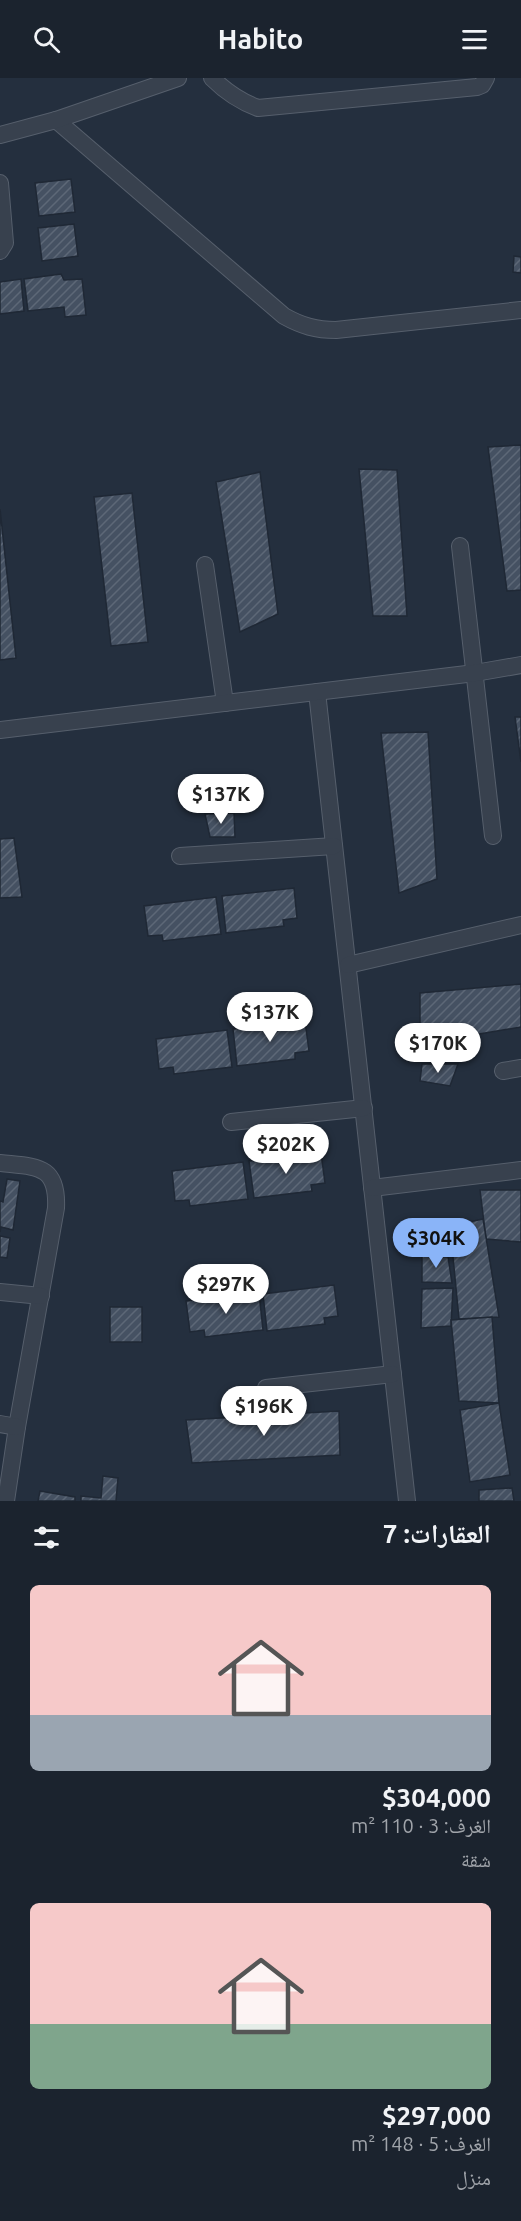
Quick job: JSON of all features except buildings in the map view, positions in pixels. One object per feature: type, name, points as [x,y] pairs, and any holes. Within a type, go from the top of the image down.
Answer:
[{"type":"street","points":[[0,135],[56,120],[178,78]]},
{"type":"street","points":[[212,78],[240,101],[258,108],[477,87],[482,85],[486,78]]},
{"type":"street","points":[[56,120],[284,316],[298,324],[318,330],[336,330],[521,310]]},
{"type":"street","points":[[0,183],[6,243],[0,251]]},
{"type":"street","points":[[460,546],[493,836]]},
{"type":"street","points":[[205,565],[225,703]]},
{"type":"street","points":[[0,730],[474,673],[521,665]]},
{"type":"street","points":[[317,692],[407,1501]]},
{"type":"street","points":[[180,856],[334,846]]},
{"type":"street","points":[[348,965],[521,925]]},
{"type":"street","points":[[503,1071],[521,1068]]},
{"type":"street","points":[[231,1122],[364,1108]]},
{"type":"street","points":[[0,1163],[29,1166],[47,1172],[54,1181],[57,1195],[6,1501]]},
{"type":"street","points":[[372,1188],[521,1170]]},
{"type":"street","points":[[0,1292],[40,1296]]},
{"type":"street","points":[[266,1388],[393,1374]]},
{"type":"street","points":[[0,1424],[17,1427]]}]
